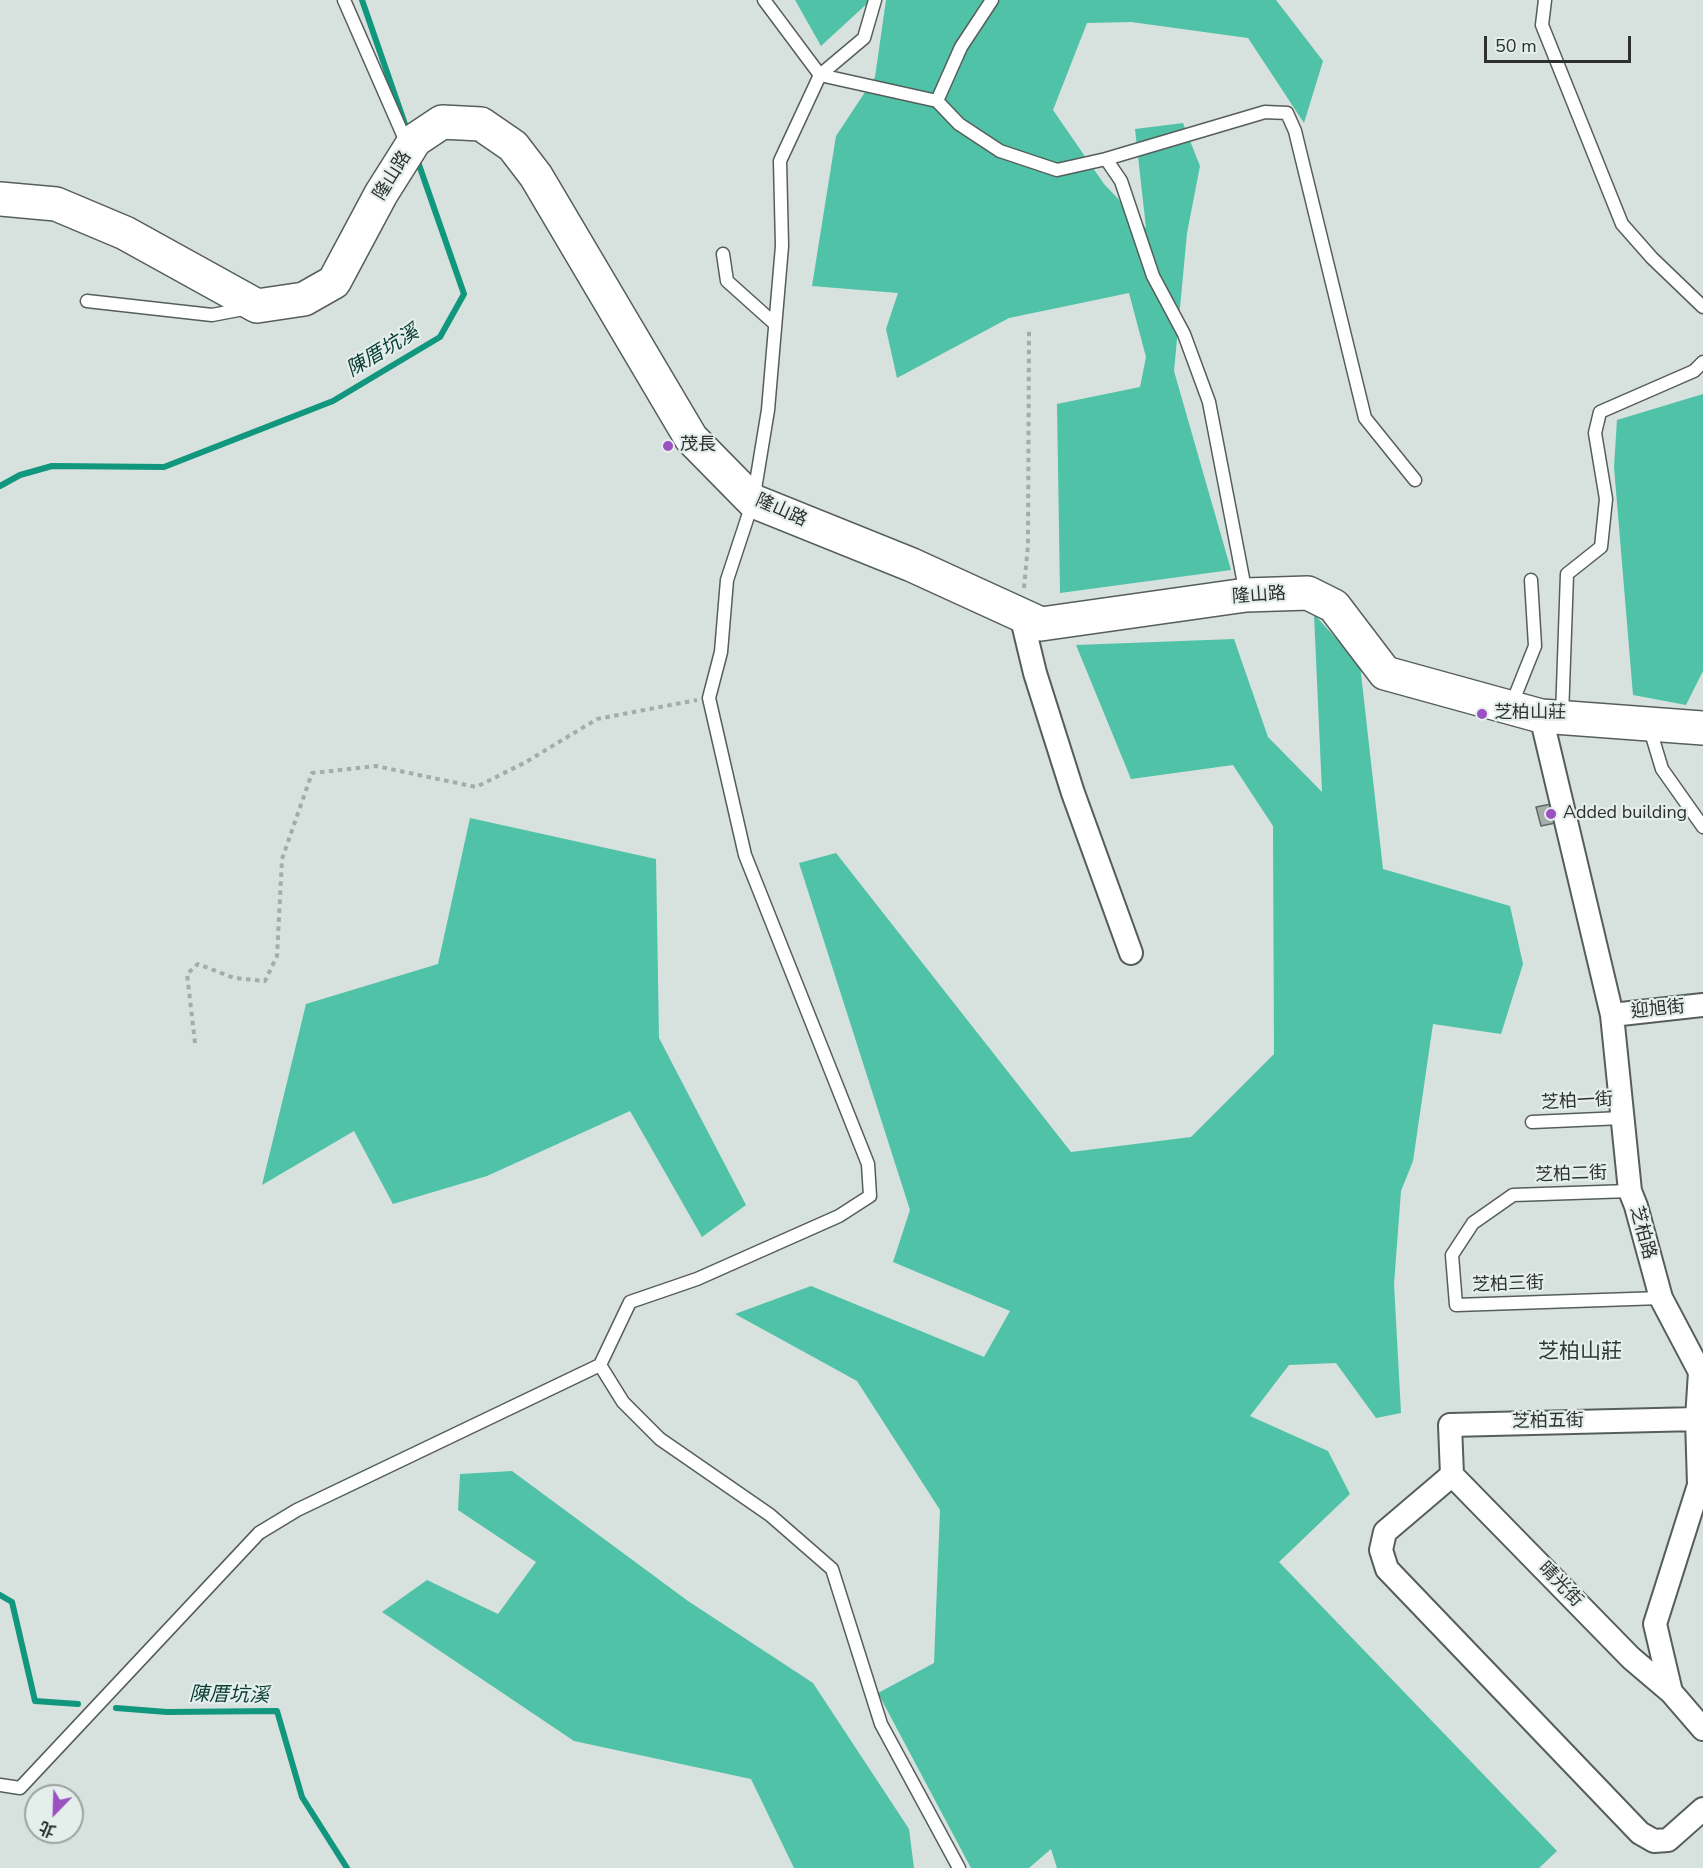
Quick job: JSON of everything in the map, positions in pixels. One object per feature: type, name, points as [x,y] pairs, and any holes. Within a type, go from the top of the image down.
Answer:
[{"type":"street","name":"隆山路","points":[[257,306],[304,299],[334,282],[381,194],[411,146],[442,122],[481,124],[513,146],[536,176],[691,438],[753,501],[912,565],[1041,624],[1246,595],[1308,593],[1334,606],[1385,673],[1538,714],[1703,728]]},
{"type":"street","points":[[0,199],[56,204],[125,233],[257,306]]},
{"type":"street","points":[[1021,615],[1035,673],[1073,793],[1131,953]]},
{"type":"street","name":"芝柏路","points":[[1538,714],[1612,1015],[1630,1191],[1661,1298],[1700,1372],[1696,1419],[1699,1485],[1655,1624],[1671,1692],[1703,1729]]},
{"type":"street","name":"迎旭街","points":[[1612,1015],[1703,1005]]},
{"type":"street","name":"芝柏五街","points":[[1452,1475],[1450,1425],[1696,1419]]},
{"type":"street","points":[[1452,1475],[1385,1532],[1381,1550],[1387,1569],[1640,1833],[1654,1841],[1668,1840],[1703,1809]]},
{"type":"street","name":"晴光街","points":[[1452,1475],[1631,1658],[1671,1692]]},
{"type":"lane","points":[[344,0],[411,146]]},
{"type":"lane","points":[[764,0],[820,75],[937,101],[959,124],[1000,152],[1057,170],[1106,159],[1265,112],[1287,113],[1295,131],[1365,418],[1414,480]]},
{"type":"lane","points":[[0,1785],[20,1788],[259,1533],[297,1510],[600,1365],[630,1302],[697,1279],[839,1216],[870,1196],[868,1164],[745,855],[709,698],[722,652],[726,580],[753,501],[768,410],[782,246],[780,161],[820,75],[864,38],[875,0]]},
{"type":"lane","points":[[937,101],[961,47],[992,0]]},
{"type":"lane","points":[[1545,0],[1542,25],[1622,224],[1703,307]]},
{"type":"lane","points":[[1106,159],[1120,181],[1153,276],[1184,334],[1209,402],[1246,595]]},
{"type":"lane","points":[[723,254],[727,280],[775,324]]},
{"type":"lane","points":[[87,301],[212,315],[257,306]]},
{"type":"lane","points":[[1538,714],[1567,574],[1601,547],[1606,499],[1595,434],[1600,412],[1694,371],[1703,362]]},
{"type":"lane","points":[[1531,580],[1538,714]]},
{"type":"lane","points":[[1648,724],[1662,769],[1703,826]]},
{"type":"lane","name":"芝柏一街","points":[[1532,1122],[1622,1118]]},
{"type":"lane","name":"芝柏二街","points":[[1513,1195],[1630,1191]]},
{"type":"lane","name":"芝柏三街","points":[[1513,1195],[1473,1223],[1452,1256],[1456,1305],[1661,1298]]},
{"type":"lane","points":[[600,1365],[622,1402],[660,1439],[770,1515],[832,1569],[881,1724],[959,1868]]},
{"type":"path","points":[[1021,615],[1028,544],[1029,331]]},
{"type":"path","points":[[195,1043],[187,974],[198,964],[234,978],[265,981],[277,956],[282,860],[312,774],[376,766],[476,787],[526,762],[597,719],[709,698]]},
{"type":"green space","points":[[795,0],[871,0],[821,46]]},
{"type":"green space","points":[[886,0],[1276,0],[1323,61],[1304,123],[1248,38],[1131,22],[1087,23],[1053,110],[1104,184],[1146,228],[1135,129],[1183,123],[1200,166],[1187,233],[1174,371],[1231,570],[1060,593],[1057,404],[1140,387],[1146,357],[1129,293],[1009,318],[897,378],[886,329],[898,293],[812,286],[836,136],[875,77]]},
{"type":"green space","points":[[1703,394],[1703,671],[1686,705],[1633,695],[1614,467],[1617,420]]},
{"type":"green space","points":[[1314,614],[1360,665],[1383,869],[1510,906],[1523,964],[1501,1034],[1433,1024],[1413,1161],[1401,1191],[1394,1284],[1401,1413],[1376,1418],[1336,1363],[1289,1365],[1250,1416],[1328,1451],[1350,1494],[1279,1562],[1557,1851],[1539,1868],[1057,1868],[1051,1849],[1029,1868],[971,1868],[878,1693],[934,1663],[940,1510],[857,1381],[735,1314],[811,1286],[984,1357],[1010,1311],[893,1262],[910,1210],[799,863],[836,853],[1071,1152],[1191,1137],[1274,1054],[1273,826],[1233,765],[1131,779],[1076,645],[1234,639],[1268,737],[1322,792]]},
{"type":"green space","points":[[470,818],[656,859],[659,1038],[746,1205],[702,1237],[630,1111],[487,1176],[393,1204],[354,1131],[262,1185],[306,1004],[438,964]]},
{"type":"green space","points":[[512,1471],[688,1601],[813,1683],[909,1829],[914,1868],[794,1868],[751,1779],[574,1741],[382,1612],[427,1580],[498,1614],[536,1562],[458,1510],[460,1474]]},
{"type":"building","name":"Added building","points":[[1561,802],[1565,821],[1541,826],[1536,807]]},
{"type":"waterway","name":"陳厝坑溪","points":[[362,0],[407,130]]},
{"type":"waterway","name":"陳厝坑溪","points":[[0,486],[20,475],[52,466],[164,467],[333,401],[440,337],[464,294],[417,159]]},
{"type":"waterway","name":"陳厝坑溪","points":[[0,1595],[12,1602],[35,1701],[78,1704]]},
{"type":"waterway","name":"陳厝坑溪","points":[[116,1708],[167,1712],[277,1711],[302,1797],[347,1868]]},
{"type":"place","name":"茂長","points":[[668,446]]},
{"type":"place","name":"芝柏山莊","points":[[1482,714]]},
{"type":"place","name":"Added building","points":[[1551,814]]},
{"type":"district","name":"芝柏山莊","points":[[1580,1353]]}]
